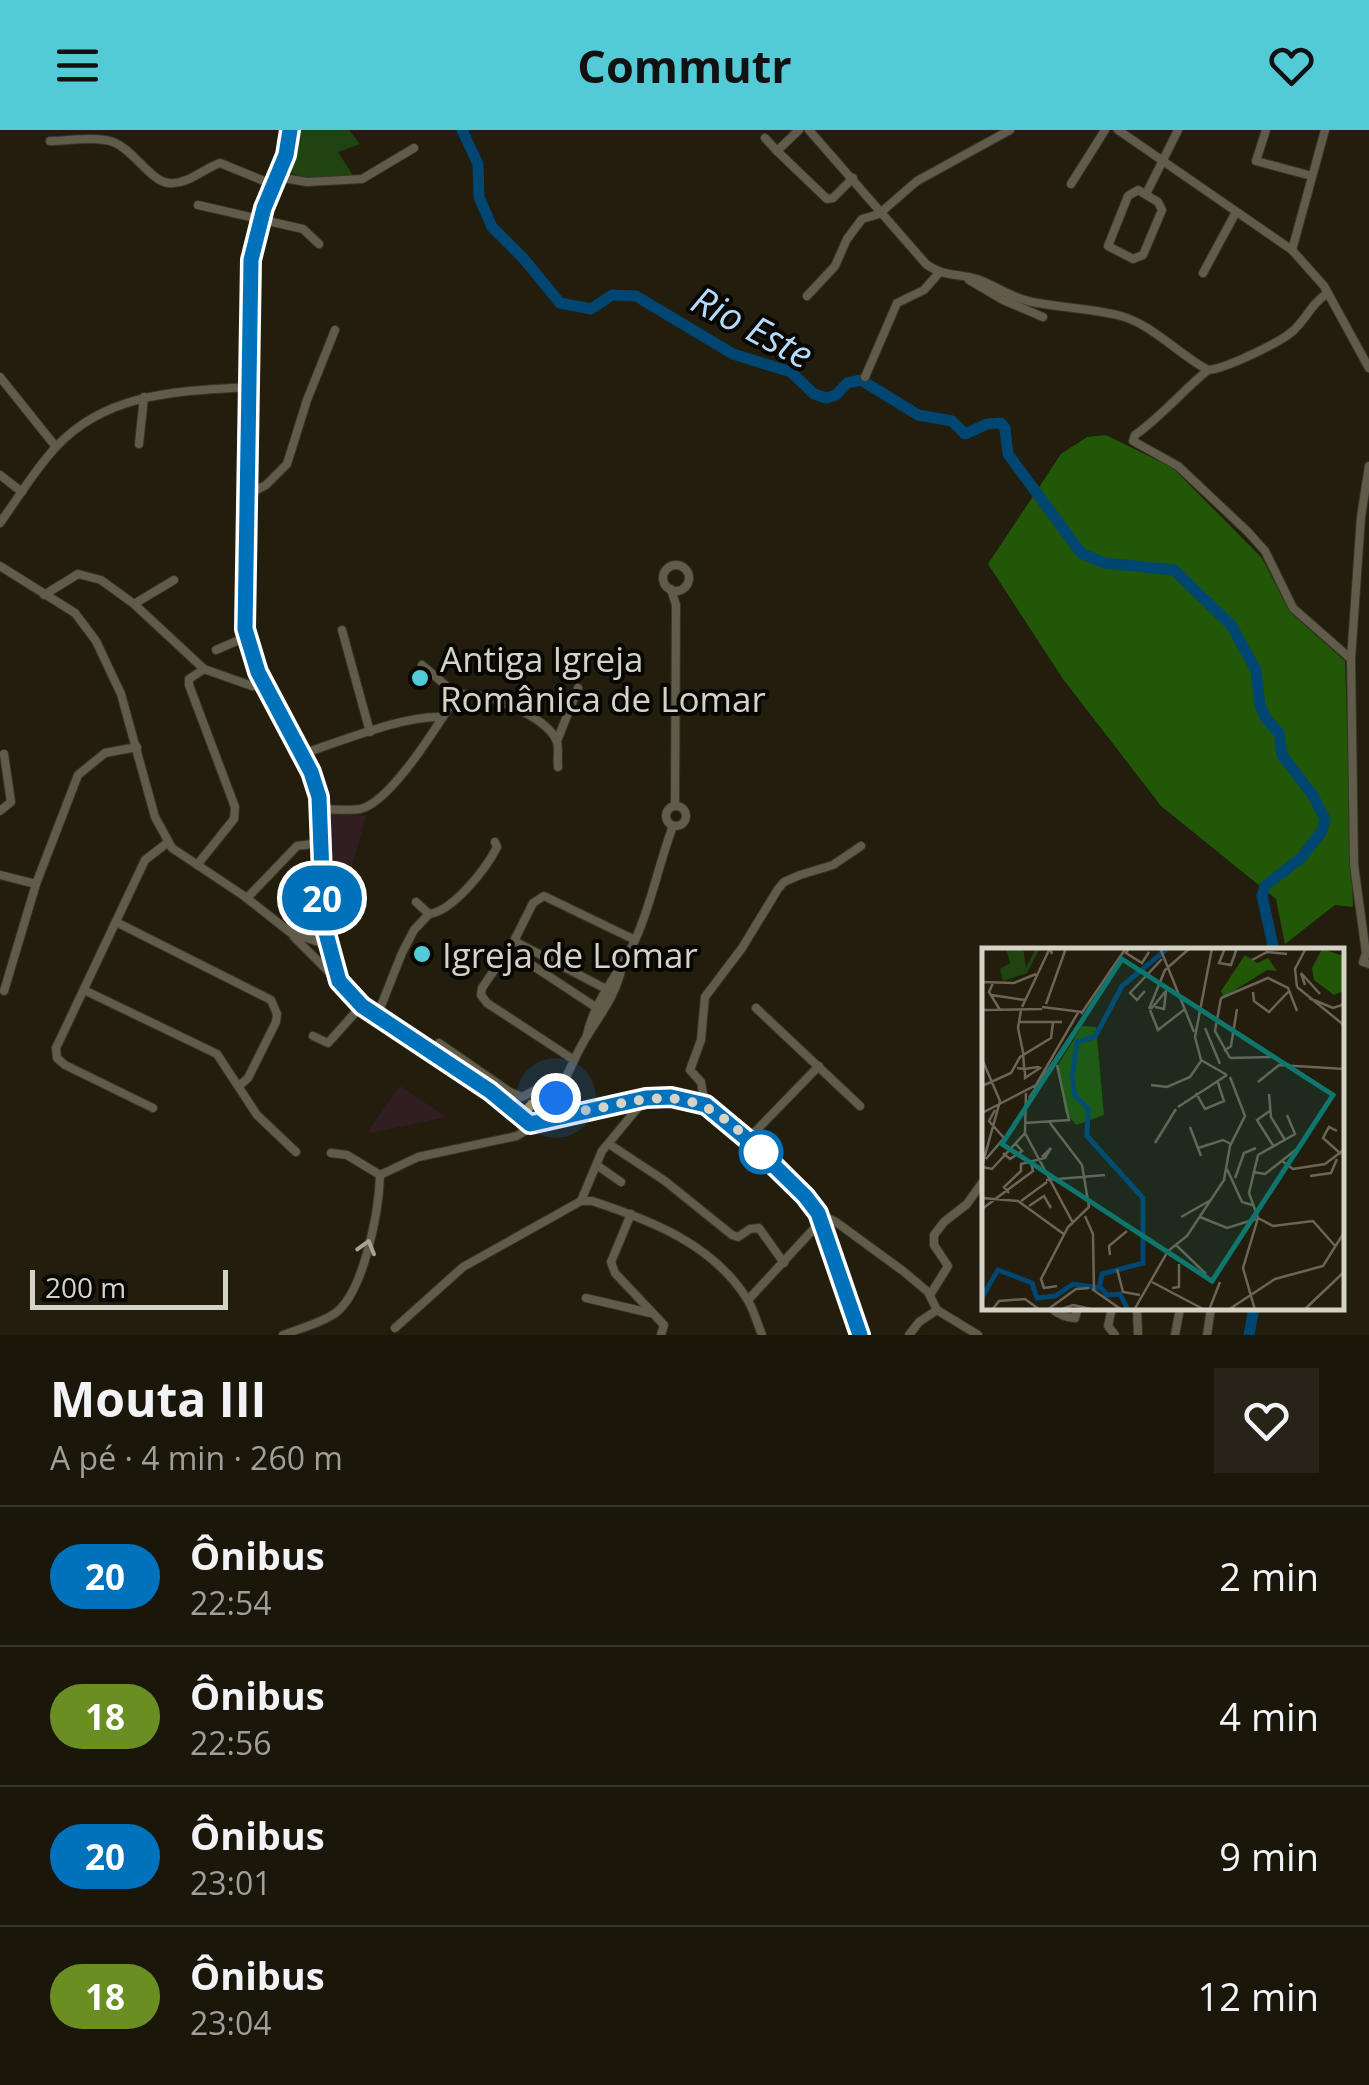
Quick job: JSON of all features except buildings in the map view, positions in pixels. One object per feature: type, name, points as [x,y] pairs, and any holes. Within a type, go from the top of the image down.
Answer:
[{"type":"main road","points":[[290,130],[260,222],[250,280],[246,637],[266,688],[311,772],[320,810],[324,926],[339,981],[362,1006],[530,1122],[543,1120],[544,1112]]},
{"type":"main road","points":[[490,1091],[532,1104],[544,1112],[594,1110]]},
{"type":"main road","points":[[530,1122],[646,1098],[671,1097],[706,1105],[748,1140],[822,1217],[860,1335]]},
{"type":"main road","points":[[530,1122],[532,1104]]},
{"type":"street","points":[[777,150],[799,130]]},
{"type":"street","points":[[809,130],[938,274],[966,276],[1021,300],[1123,316],[1208,370]]},
{"type":"street","points":[[806,296],[835,266],[846,240],[862,219],[881,212],[917,181],[1010,130]]},
{"type":"street","points":[[1070,184],[1106,130]]},
{"type":"street","points":[[1118,130],[1292,250],[1328,293],[1369,368]]},
{"type":"street","points":[[1146,194],[1178,130]]},
{"type":"street","points":[[1266,130],[1256,161],[1312,176]]},
{"type":"street","points":[[1292,250],[1325,130]]},
{"type":"street","points":[[765,138],[826,199],[853,178]]},
{"type":"street","points":[[50,141],[115,142],[168,184],[220,164],[276,181],[362,179],[414,148]]},
{"type":"street","points":[[1131,192],[1146,194],[1162,210],[1143,254],[1133,259],[1111,249],[1109,240],[1131,192]]},
{"type":"street","points":[[198,205],[260,222],[304,228],[319,244]]},
{"type":"street","points":[[1203,272],[1236,212]]},
{"type":"street","points":[[864,377],[897,303],[924,290],[938,274]]},
{"type":"street","points":[[966,276],[1003,300],[1044,316]]},
{"type":"street","points":[[1328,293],[1309,307],[1294,331],[1234,364],[1208,370],[1134,440],[1178,466],[1248,532],[1266,552],[1294,608],[1351,659]]},
{"type":"street","points":[[247,495],[266,485],[287,464],[306,400],[335,330]]},
{"type":"street","points":[[1355,342],[1367,341]]},
{"type":"street","points":[[0,377],[56,447]]},
{"type":"street","points":[[0,523],[56,447],[92,417],[144,397],[248,388]]},
{"type":"street","points":[[139,444],[144,397]]},
{"type":"street","points":[[1366,963],[1354,865],[1351,659],[1361,517],[1369,466]]},
{"type":"street","points":[[0,475],[22,492]]},
{"type":"street","points":[[0,566],[75,613],[96,641],[121,694],[155,816],[167,843],[247,898],[339,981]]},
{"type":"street","points":[[673,826],[666,820],[666,814],[675,806],[676,605],[664,575],[675,566],[688,574],[689,582],[676,605]]},
{"type":"street","points":[[44,595],[78,574],[101,580],[134,604],[204,669],[266,688]]},
{"type":"street","points":[[134,604],[174,580]]},
{"type":"street","points":[[671,590],[684,588]]},
{"type":"street","points":[[342,630],[370,732]]},
{"type":"street","points":[[216,650],[246,637]]},
{"type":"street","points":[[422,665],[457,695],[473,694],[508,705],[544,726],[557,741]]},
{"type":"street","points":[[196,865],[234,819],[236,807],[188,686],[188,679],[204,669]]},
{"type":"street","points":[[558,767],[557,741],[578,688]]},
{"type":"street","points":[[320,810],[370,805],[406,770],[457,695]]},
{"type":"street","points":[[302,754],[370,732],[430,717],[442,718]]},
{"type":"street","points":[[4,991],[36,884],[78,775],[105,753],[137,747]]},
{"type":"street","points":[[0,811],[11,802],[4,754]]},
{"type":"street","points":[[673,826],[682,824],[686,816],[683,808],[675,806]]},
{"type":"street","points":[[544,1112],[635,940],[673,826]]},
{"type":"street","points":[[377,1016],[408,941],[429,914],[441,912],[484,870],[497,847],[495,842]]},
{"type":"street","points":[[153,1108],[65,1065],[57,1058],[56,1048],[146,860],[167,843]]},
{"type":"street","points":[[247,898],[298,846],[321,843]]},
{"type":"street","points":[[706,1105],[701,1082],[690,1070],[701,1040],[703,1001],[784,882],[833,865],[862,846]]},
{"type":"street","points":[[0,875],[36,884]]},
{"type":"street","points":[[574,1060],[481,996],[482,988],[512,946],[533,903],[544,896],[635,940]]},
{"type":"street","points":[[416,902],[429,914]]},
{"type":"street","points":[[116,922],[271,1000],[276,1022],[248,1078],[239,1086]]},
{"type":"street","points":[[308,938],[324,926]]},
{"type":"street","points":[[291,934],[328,946]]},
{"type":"street","points":[[309,952],[319,952],[328,946]]},
{"type":"street","points":[[512,946],[609,992]]},
{"type":"street","points":[[512,946],[600,1009]]},
{"type":"street","points":[[84,990],[217,1054],[256,1115],[296,1152]]},
{"type":"street","points":[[313,1036],[328,1043],[362,1006]]},
{"type":"street","points":[[756,1008],[860,1106]]},
{"type":"street","points":[[432,1053],[438,1043],[522,1097],[543,1086],[560,1107],[574,1112]]},
{"type":"street","points":[[748,1140],[818,1066]]},
{"type":"street","points":[[532,1104],[554,1096]]},
{"type":"street","points":[[581,1201],[602,1152],[646,1098]]},
{"type":"street","points":[[380,1175],[418,1157],[506,1137],[530,1122]]},
{"type":"street","points":[[609,1144],[665,1180],[732,1236],[738,1238],[759,1228],[784,1263]]},
{"type":"street","points":[[332,1153],[347,1155],[380,1175]]},
{"type":"street","points":[[598,1166],[621,1182]]},
{"type":"street","points":[[285,1334],[338,1313],[348,1302],[372,1228],[380,1175]]},
{"type":"street","points":[[930,1295],[948,1266],[934,1245],[934,1235],[967,1204],[982,1183]]},
{"type":"street","points":[[395,1328],[463,1267],[581,1201],[655,1224],[710,1256],[748,1300],[762,1335]]},
{"type":"street","points":[[631,1214],[612,1262],[614,1272],[664,1326],[661,1335]]},
{"type":"street","points":[[748,1300],[822,1217],[878,1252],[930,1295],[938,1310],[978,1335]]},
{"type":"street","points":[[586,1298],[653,1314]]},
{"type":"street","points":[[909,1335],[919,1322],[938,1310]]},
{"type":"street","points":[[1053,1310],[1075,1318],[1077,1310]]},
{"type":"street","points":[[1112,1310],[1108,1326],[1116,1335]]},
{"type":"street","points":[[1136,1310],[1138,1335]]},
{"type":"street","points":[[1175,1335],[1180,1310]]},
{"type":"street","points":[[1206,1335],[1212,1310]]},
{"type":"shaded area","points":[[325,814],[366,816],[350,873],[326,852]]},
{"type":"shaded area","points":[[400,1086],[446,1117],[368,1131]]},
{"type":"green space","points":[[301,130],[349,130],[360,144],[338,152],[354,177],[309,180],[288,171]]},
{"type":"green space","points":[[1106,435],[1173,468],[1262,558],[1290,612],[1345,661],[1353,907],[1335,905],[1285,944],[1276,899],[1161,806],[1063,679],[988,564],[1061,454],[1087,437]]},
{"type":"waterway","name":"Rio Este","points":[[462,130],[478,164],[479,197],[492,227],[560,303],[591,309],[612,295],[636,296],[733,354],[791,372],[814,394],[826,398],[836,395],[847,383],[861,380],[918,415],[952,421],[965,434],[987,424],[1001,423],[1008,454],[1081,553],[1104,563],[1174,570],[1231,625],[1256,670],[1260,705],[1279,733],[1282,755],[1312,794],[1325,819],[1322,831],[1301,858],[1265,886],[1262,896],[1274,948]]},
{"type":"waterway","name":"Rio Este","points":[[1249,1335],[1254,1310]]},
{"type":"bus line","name":"20","points":[[290,130],[286,155],[264,208],[251,260],[245,629],[258,672],[311,772],[319,797],[324,926],[339,981],[362,1006],[490,1091],[527,1123],[534,1125],[646,1098],[671,1097],[706,1105],[748,1140],[818,1213],[860,1335]]},
{"type":"place","name":"Antiga Igreja Românica de Lomar","points":[[420,678]]},
{"type":"place","name":"Igreja de Lomar","points":[[422,954]]},
{"type":"route","points":[[556,1098],[560,1107],[574,1112],[646,1098],[688,1100],[706,1105],[770,1161],[761,1152]]}]
